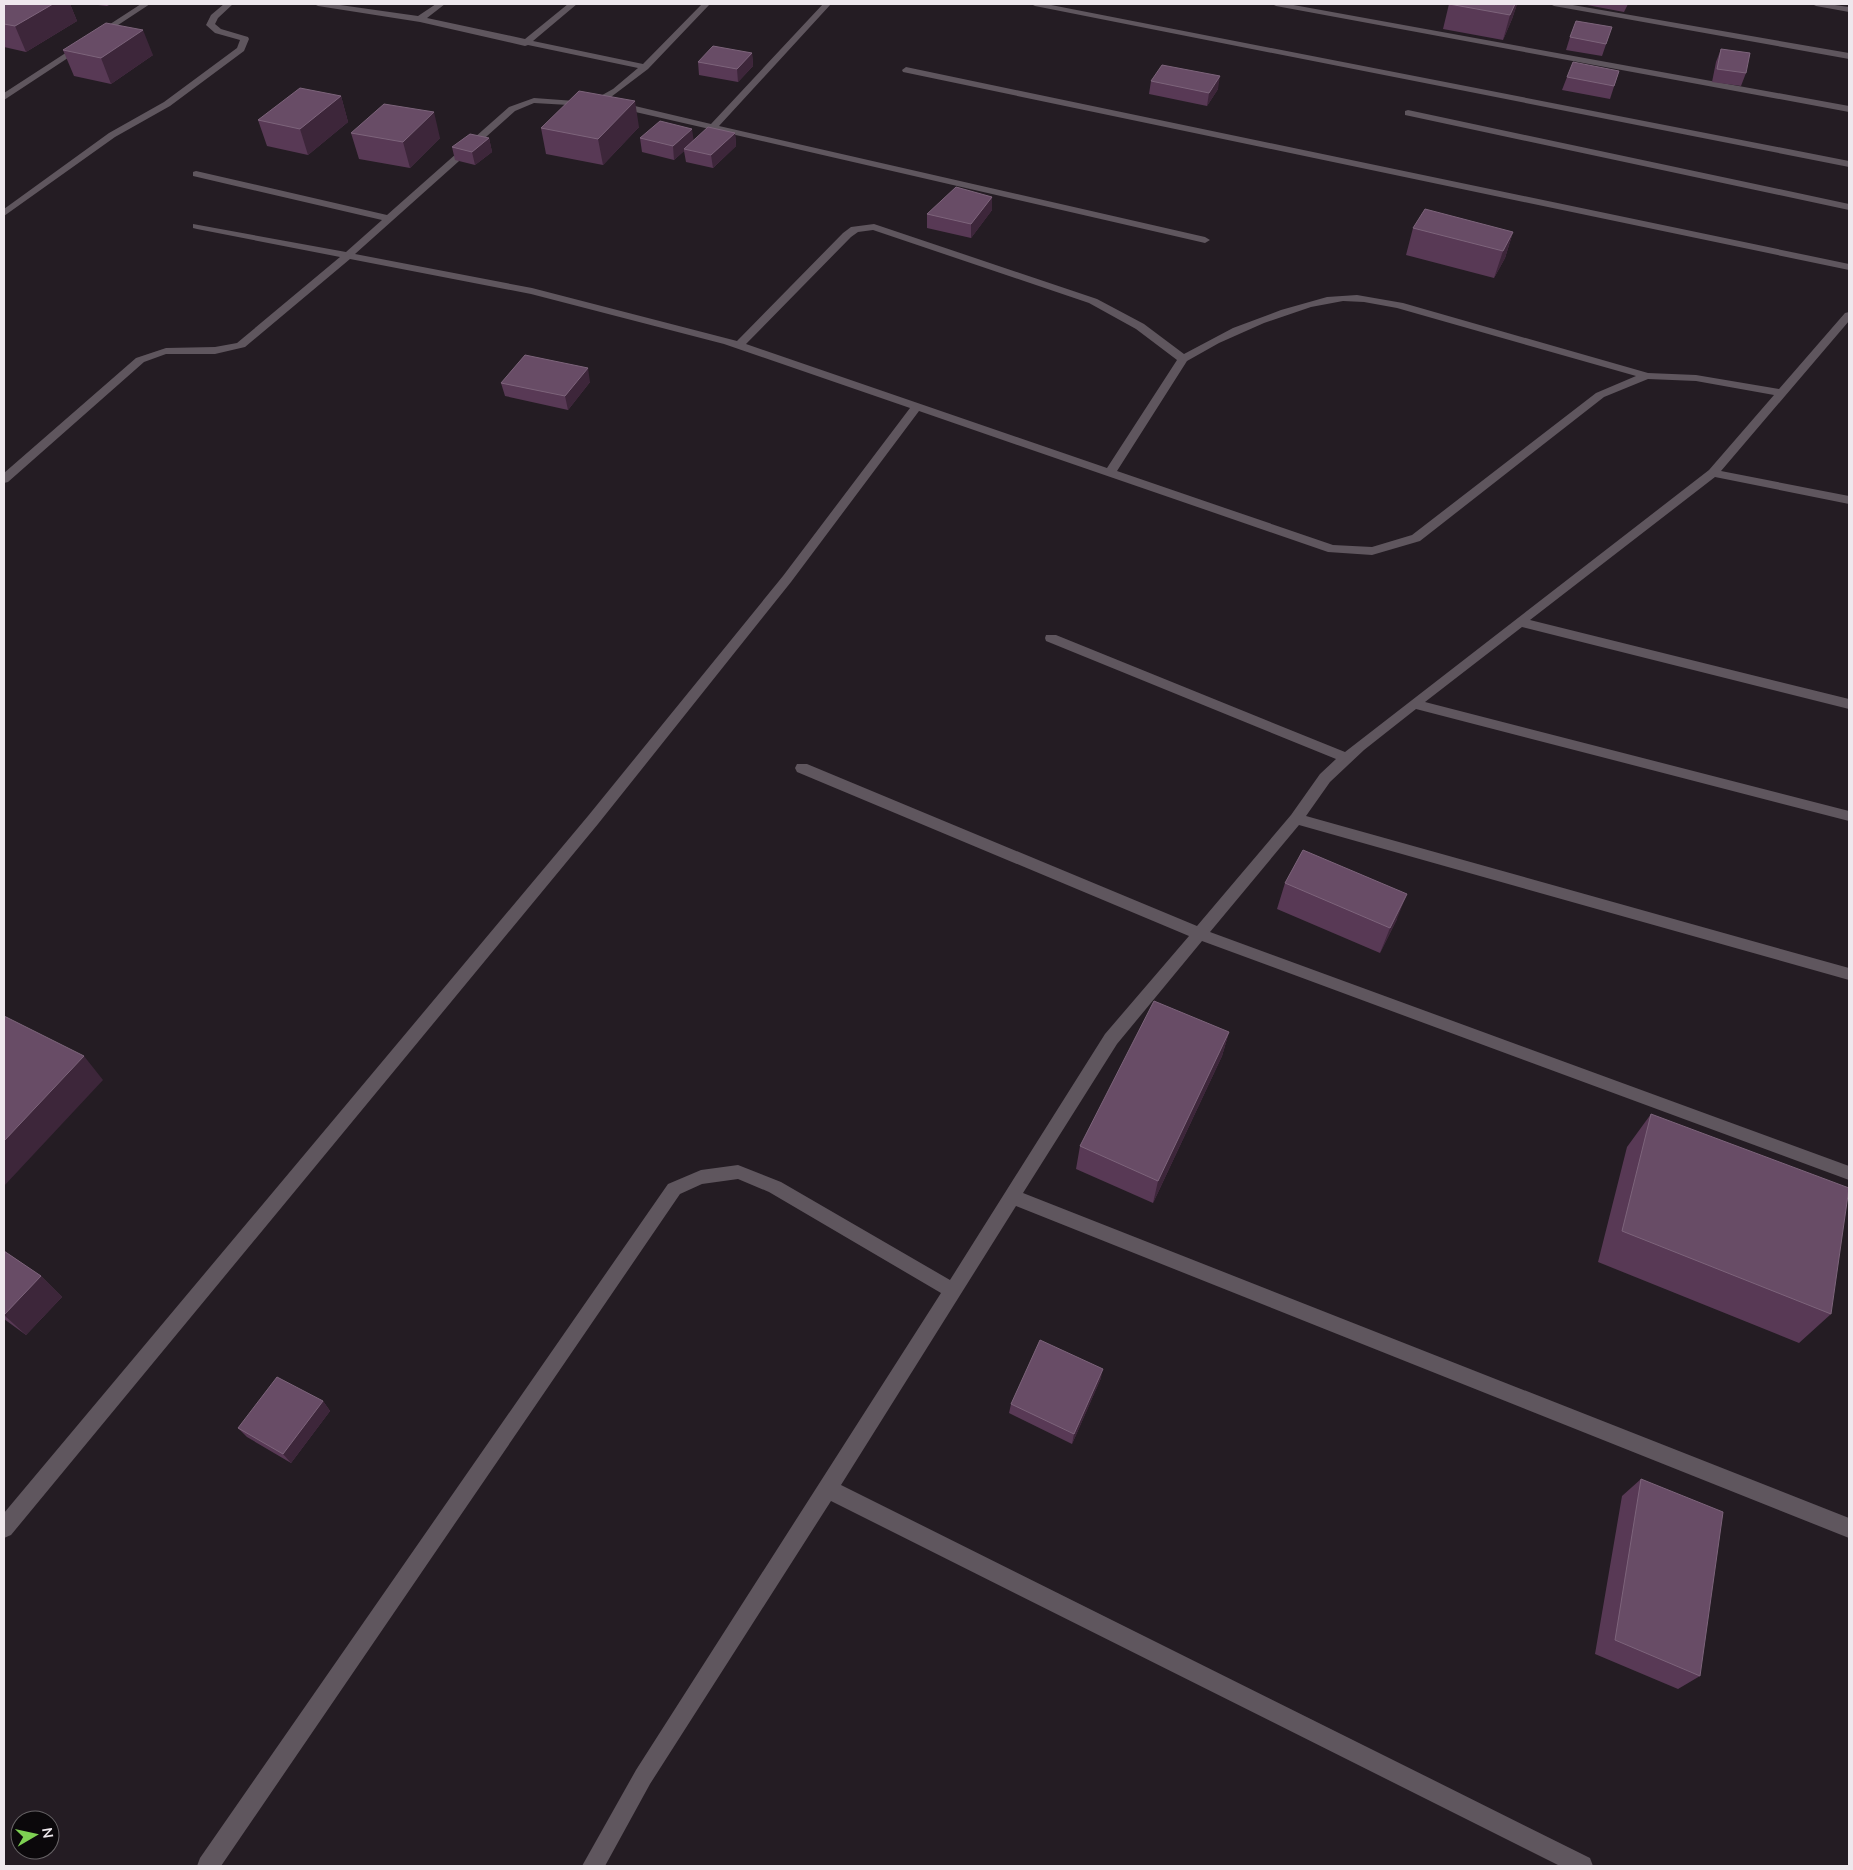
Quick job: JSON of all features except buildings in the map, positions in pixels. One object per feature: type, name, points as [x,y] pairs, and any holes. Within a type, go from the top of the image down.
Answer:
[{"type":"street","points":[[4,96],[146,4]]},
{"type":"street","points":[[4,213],[112,135],[167,104],[241,49],[245,40],[218,31],[210,25],[214,16],[229,4]]},
{"type":"street","points":[[318,4],[420,19],[645,67]]},
{"type":"street","points":[[420,19],[441,4]]},
{"type":"street","points":[[525,42],[573,4]]},
{"type":"street","points":[[4,479],[140,360],[169,350],[211,352],[228,350],[241,345],[349,254],[512,109],[524,102],[540,99],[585,103],[607,96],[645,67],[706,4]]},
{"type":"street","points":[[714,126],[827,4]]},
{"type":"street","points":[[1035,4],[1849,164]]},
{"type":"street","points":[[1276,4],[1849,108]]},
{"type":"street","points":[[1554,4],[1849,56]]},
{"type":"street","points":[[1816,4],[1849,10]]},
{"type":"street","points":[[906,70],[1849,267]]},
{"type":"street","points":[[597,100],[1204,240]]},
{"type":"street","points":[[1408,113],[1849,207]]},
{"type":"street","points":[[196,174],[388,218]]},
{"type":"street","points":[[197,226],[532,291],[739,346],[1332,549],[1372,551],[1416,538],[1600,395],[1647,376]]},
{"type":"street","points":[[739,346],[847,235],[855,229],[874,227],[1093,301],[1123,314],[1149,331],[1183,359]]},
{"type":"street","points":[[1110,473],[1183,359],[1198,348],[1310,304],[1349,298],[1372,299],[1399,305],[1647,376],[1696,378],[1782,393]]},
{"type":"street","points":[[593,1866],[643,1777],[828,1489],[1111,1039],[1296,819],[1325,778],[1346,758],[1414,704],[1713,473],[1849,315]]},
{"type":"street","points":[[4,1528],[593,820],[787,579],[917,406]]},
{"type":"street","points":[[1713,473],[1849,500]]},
{"type":"street","points":[[1519,622],[1849,704]]},
{"type":"street","points":[[1051,638],[1346,758]]},
{"type":"street","points":[[1414,704],[1849,816]]},
{"type":"street","points":[[802,768],[1200,934],[1849,1173]]},
{"type":"street","points":[[1296,819],[1849,974]]},
{"type":"street","points":[[208,1866],[674,1189],[701,1177],[738,1172],[775,1187],[953,1291]]},
{"type":"street","points":[[1012,1197],[1849,1528]]},
{"type":"street","points":[[828,1489],[1582,1866]]}]
